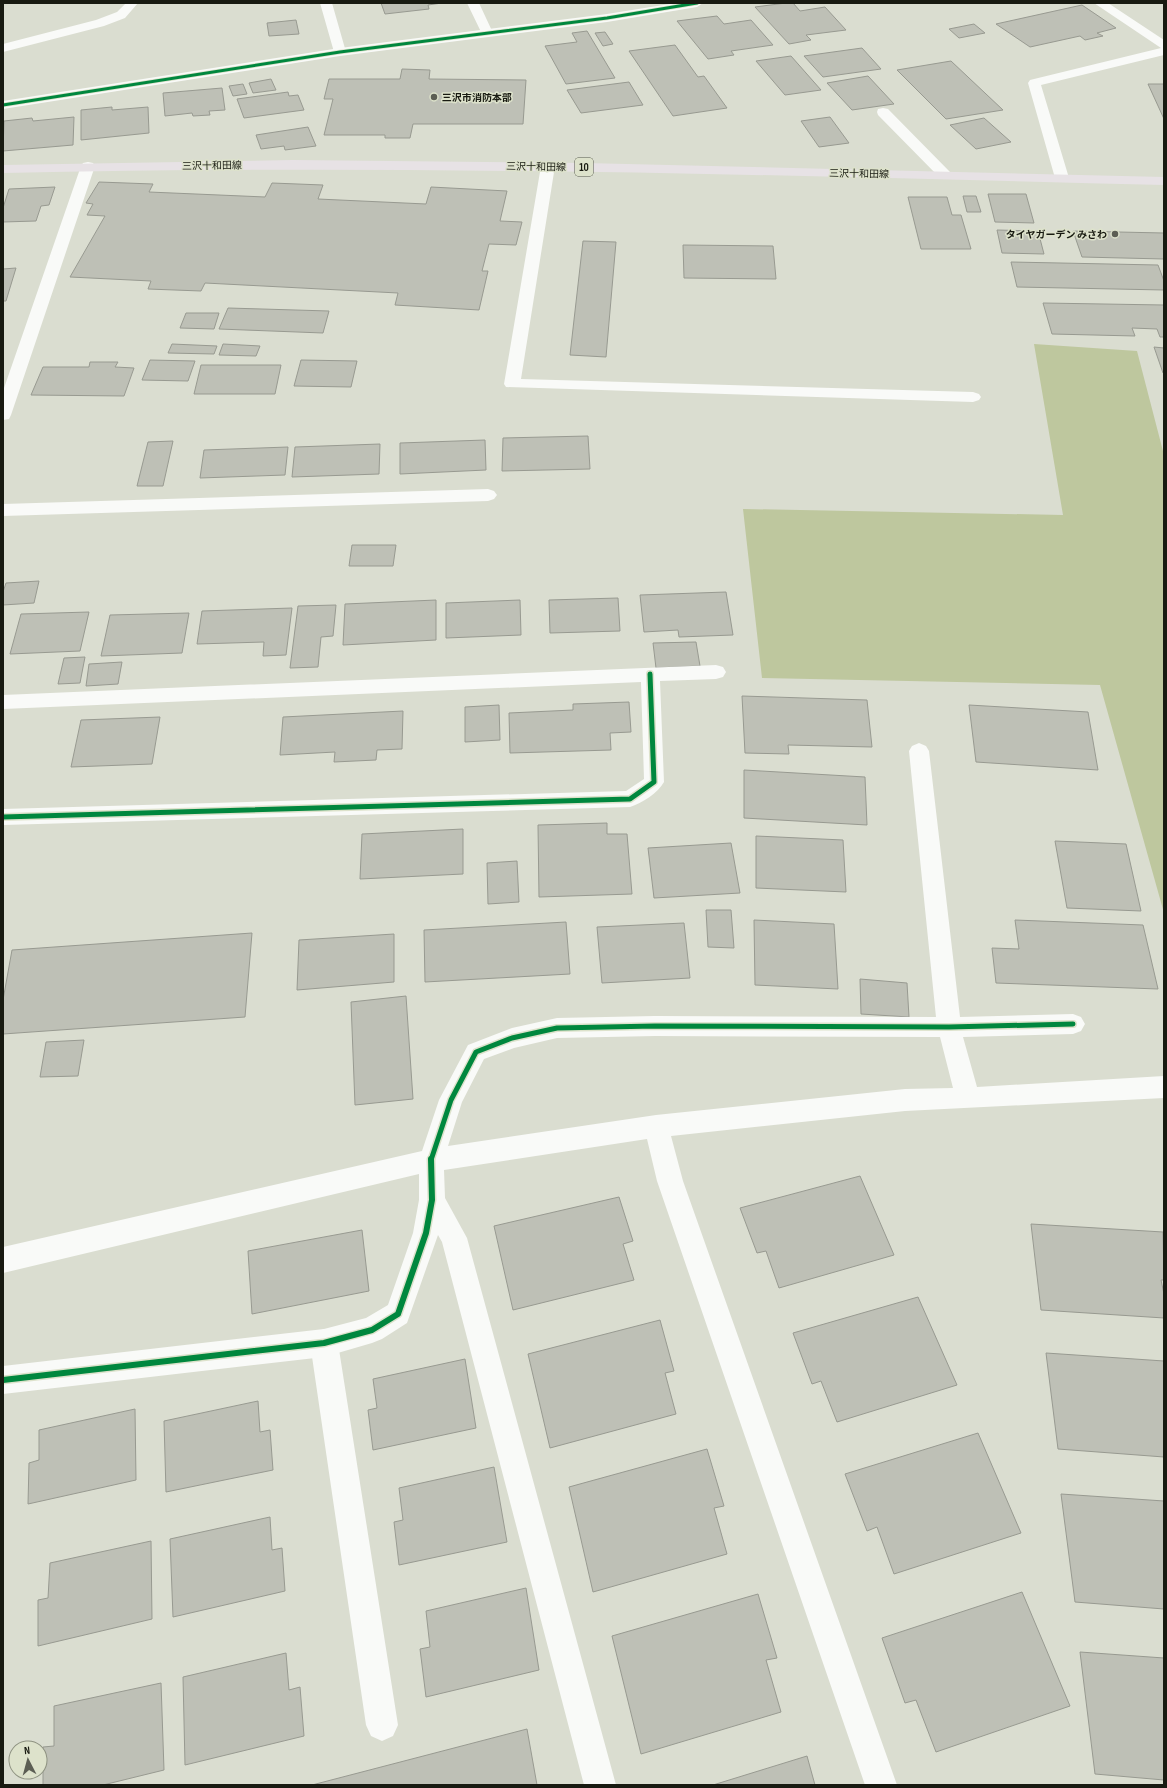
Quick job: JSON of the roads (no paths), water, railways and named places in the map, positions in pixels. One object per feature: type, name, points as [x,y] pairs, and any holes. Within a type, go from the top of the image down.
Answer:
[{"type":"main road","name":"三沢十和田線","points":[[3,169],[88,166],[348,163],[548,166],[1164,181]]},
{"type":"street","points":[[3,48],[100,23],[121,15],[132,3]]},
{"type":"street","points":[[326,3],[340,52]]},
{"type":"street","points":[[473,3],[487,33]]},
{"type":"street","points":[[3,105],[340,52],[607,18],[697,3]]},
{"type":"street","points":[[1100,3],[1164,45]]},
{"type":"street","points":[[1062,178],[1034,83],[1164,51]]},
{"type":"street","points":[[884,112],[946,175]]},
{"type":"street","points":[[3,415],[88,166]]},
{"type":"street","points":[[548,166],[512,384],[973,397]]},
{"type":"street","points":[[3,510],[488,495]]},
{"type":"street","points":[[3,702],[716,672]]},
{"type":"street","points":[[3,817],[630,799],[654,782],[650,674]]},
{"type":"street","points":[[919,751],[949,1027],[968,1098]]},
{"type":"street","points":[[3,1380],[324,1343],[372,1330],[398,1314],[426,1233],[432,1200],[431,1160],[451,1100],[476,1052],[512,1038],[557,1028],[655,1026],[949,1027],[1073,1024]]},
{"type":"street","points":[[3,1260],[431,1160],[656,1126],[904,1100],[1164,1087]]},
{"type":"street","points":[[656,1126],[670,1181],[881,1785]]},
{"type":"street","points":[[432,1200],[454,1238],[600,1785]]},
{"type":"street","points":[[324,1343],[382,1725]]},
{"type":"place","name":"三沢市消防本部","points":[[434,97]]},
{"type":"place","name":"タイヤガーデン みさわ","points":[[1115,234]]}]
